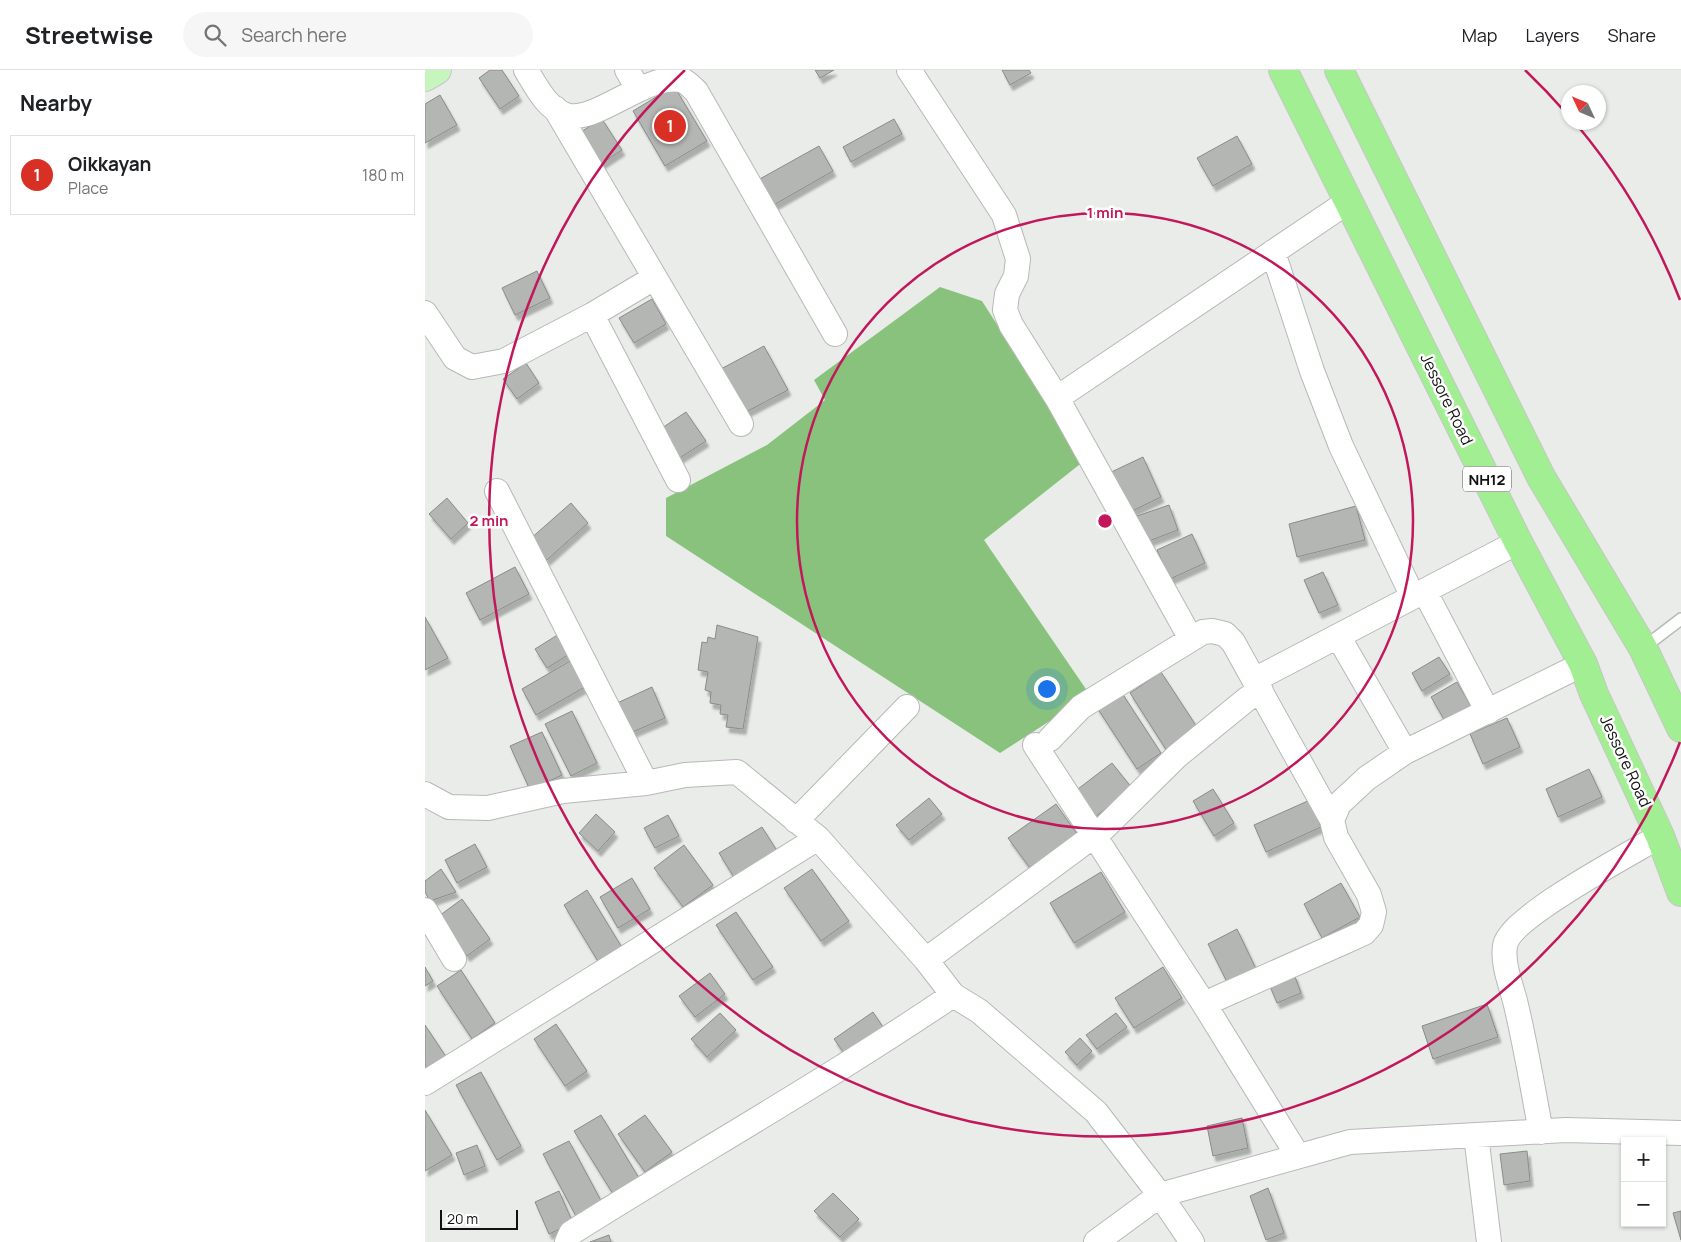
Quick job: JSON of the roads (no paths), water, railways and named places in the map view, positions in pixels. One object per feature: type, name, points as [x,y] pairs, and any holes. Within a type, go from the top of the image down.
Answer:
[{"type":"highway","name":"Jessore Road","points":[[1283,70],[1518,542],[1583,664],[1594,694],[1660,836],[1681,892]]},
{"type":"highway","name":"NH12","points":[[1339,70],[1541,477],[1643,648],[1681,728]]},
{"type":"main road","points":[[425,77],[437,70]]},
{"type":"street","points":[[526,70],[542,96],[555,108],[566,115],[579,116],[632,79],[677,74],[704,102],[835,334]]},
{"type":"street","points":[[909,70],[1004,215],[1018,259],[1015,276],[1007,294],[1005,310],[1011,325],[1057,398],[1191,639]]},
{"type":"street","points":[[555,108],[741,424]]},
{"type":"street","points":[[1057,398],[1349,201]]},
{"type":"street","points":[[1273,252],[1312,371],[1341,446],[1419,595],[1488,712]]},
{"type":"street","points":[[425,313],[455,358],[472,368],[504,361],[592,315],[654,278]]},
{"type":"street","points":[[592,315],[678,480]]},
{"type":"street","points":[[497,491],[646,783]]},
{"type":"street","points":[[926,960],[1094,836],[1177,756],[1247,699],[1258,686],[1338,636],[1518,542]]},
{"type":"street","points":[[1205,1004],[1364,932],[1371,925],[1374,912],[1369,895],[1336,836],[1332,820],[1233,642],[1225,634],[1212,631],[1191,639],[1081,707],[1042,742],[1094,836],[1205,1004],[1298,1156]]},
{"type":"street","points":[[1338,636],[1405,752]]},
{"type":"street","points":[[1332,820],[1339,804],[1367,778],[1405,752],[1583,664]]},
{"type":"street","points":[[796,822],[907,707]]},
{"type":"street","points":[[425,794],[449,807],[488,808],[563,791],[646,783],[685,774],[737,772],[818,838],[926,960],[953,995],[979,1010],[1096,1112],[1160,1195],[1191,1242]]},
{"type":"street","points":[[1541,1132],[1517,1006],[1505,965],[1505,945],[1513,930],[1536,910],[1660,836]]},
{"type":"street","points":[[425,1083],[818,838]]},
{"type":"street","points":[[425,910],[454,959]]},
{"type":"street","points":[[567,1242],[571,1233],[641,1188],[888,1040],[953,995]]},
{"type":"street","points":[[1096,1242],[1160,1195],[1350,1142],[1541,1132],[1681,1133]]},
{"type":"street","points":[[1476,1135],[1489,1242]]},
{"type":"lane","points":[[1643,648],[1681,619]]},
{"type":"place","name":"Oikkayan","points":[[670,126]]}]
